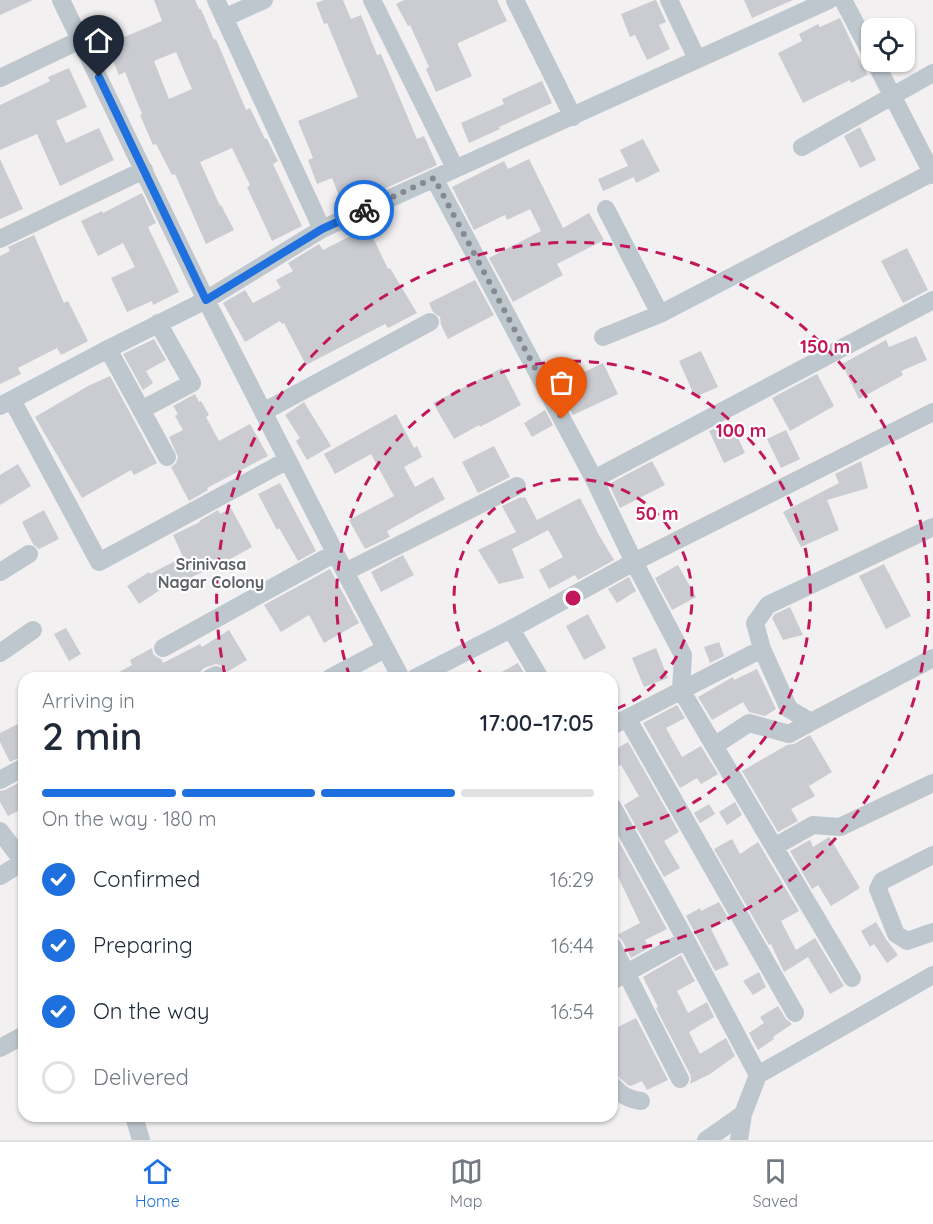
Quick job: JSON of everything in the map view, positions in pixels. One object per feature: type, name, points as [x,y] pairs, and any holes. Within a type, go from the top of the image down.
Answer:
[{"type":"street","points":[[62,0],[206,300],[398,672]]},
{"type":"street","points":[[216,0],[322,229]]},
{"type":"street","points":[[224,18],[264,0]]},
{"type":"street","points":[[372,0],[455,168]]},
{"type":"street","points":[[514,0],[573,117]]},
{"type":"street","points":[[669,0],[697,59]]},
{"type":"street","points":[[288,460],[99,562],[6,403],[206,300],[322,229],[829,0]]},
{"type":"street","points":[[843,0],[861,34]]},
{"type":"street","points":[[0,78],[81,39]]},
{"type":"street","points":[[603,337],[660,314],[933,173],[880,72]]},
{"type":"street","points":[[802,147],[933,74]]},
{"type":"street","points":[[0,239],[144,170]]},
{"type":"street","points":[[434,178],[594,479],[683,655],[681,690],[852,978]]},
{"type":"street","points":[[606,209],[660,314]]},
{"type":"street","points":[[594,479],[933,300]]},
{"type":"street","points":[[263,412],[430,322]]},
{"type":"street","points":[[141,410],[192,383],[158,323]]},
{"type":"street","points":[[108,349],[167,457]]},
{"type":"street","points":[[427,672],[634,562],[933,411]]},
{"type":"street","points":[[345,572],[517,486]]},
{"type":"street","points":[[811,722],[789,709],[762,649],[755,623],[768,605],[933,526]]},
{"type":"street","points":[[164,648],[335,553]]},
{"type":"street","points":[[0,572],[29,554]]},
{"type":"street","points":[[511,628],[537,672]]},
{"type":"street","points":[[0,653],[33,630]]},
{"type":"street","points":[[341,672],[385,649]]},
{"type":"street","points":[[762,649],[620,722],[795,1013]]},
{"type":"street","points":[[714,746],[749,723],[789,734],[933,658]]},
{"type":"street","points":[[0,780],[18,771]]},
{"type":"street","points":[[774,847],[813,825],[840,827],[933,783]]},
{"type":"street","points":[[618,817],[758,1075]]},
{"type":"street","points":[[0,831],[18,855]]},
{"type":"street","points":[[933,855],[882,881],[878,889],[896,934],[907,941],[933,932]]},
{"type":"street","points":[[0,876],[18,866]]},
{"type":"street","points":[[680,1078],[619,977],[686,940]]},
{"type":"street","points":[[739,1140],[743,1114],[758,1075],[933,975]]},
{"type":"street","points":[[0,1048],[18,1038]]},
{"type":"street","points":[[618,1092],[629,1099],[640,1101]]},
{"type":"street","points":[[706,1140],[743,1114]]},
{"type":"street","points":[[136,1122],[141,1140]]},
{"type":"building","points":[[0,0],[33,0],[0,15]]},
{"type":"building","points":[[154,0],[195,0],[214,40],[216,39],[246,110],[250,108],[278,161],[273,164],[302,226],[272,241],[247,187],[250,185],[232,148],[200,162],[234,230],[206,244],[175,174],[172,175],[156,144],[153,145],[125,72],[119,75],[106,45],[162,21]],"holes":[[[176,52],[192,89],[169,99],[154,61]]]},
{"type":"building","points":[[324,0],[343,0],[351,19],[361,15],[377,55],[381,54],[417,139],[424,136],[437,165],[343,206],[332,178],[317,184],[308,160],[313,158],[298,121],[358,97],[327,23],[324,24],[316,3]]},
{"type":"building","points":[[404,0],[497,0],[507,21],[458,43],[472,76],[436,92],[426,69],[429,67],[410,25],[408,26],[396,4]]},
{"type":"building","points":[[656,0],[666,22],[659,25],[670,49],[647,60],[635,35],[630,37],[621,14]]},
{"type":"building","points":[[744,0],[793,0],[752,18]]},
{"type":"building","points":[[840,18],[861,62],[861,72],[866,72],[867,75],[851,83],[850,80],[803,103],[778,53],[802,41],[799,34],[818,24],[820,27]]},
{"type":"building","points":[[69,68],[87,107],[56,121],[66,143],[99,128],[114,160],[60,186],[37,134],[0,150],[0,105],[50,81],[48,77]]},
{"type":"building","points":[[542,81],[552,103],[469,143],[461,123],[504,104],[502,99]]},
{"type":"building","points":[[860,127],[876,160],[860,168],[844,136]]},
{"type":"building","points":[[643,139],[660,171],[636,183],[634,177],[603,191],[598,179],[628,166],[620,150]]},
{"type":"building","points":[[0,159],[23,209],[0,219]]},
{"type":"building","points":[[529,159],[563,228],[589,213],[604,240],[557,264],[563,275],[513,302],[489,258],[541,231],[530,209],[507,220],[505,215],[474,230],[452,187],[504,161],[508,169]]},
{"type":"building","points":[[142,193],[156,223],[148,227],[179,292],[153,305],[152,301],[127,312],[111,278],[135,267],[123,243],[98,256],[81,221],[102,211],[103,213]]},
{"type":"building","points":[[368,227],[388,269],[390,268],[417,313],[388,328],[385,324],[306,365],[284,323],[280,321],[245,342],[223,303],[245,290],[253,303],[281,288],[276,280],[293,271],[288,263],[319,244],[323,250]]},
{"type":"building","points":[[34,235],[64,303],[68,301],[88,341],[61,355],[57,348],[18,368],[21,374],[0,384],[0,256],[10,251],[8,247]]},
{"type":"building","points":[[907,248],[928,290],[903,303],[881,261]]},
{"type":"building","points":[[475,280],[494,315],[448,339],[440,317],[433,312],[429,303]]},
{"type":"building","points":[[916,336],[927,360],[901,371],[903,375],[859,399],[842,364],[886,340],[889,347]]},
{"type":"building","points":[[154,339],[166,360],[146,371],[153,383],[143,390],[123,354]]},
{"type":"building","points":[[701,351],[718,387],[695,397],[679,361]]},
{"type":"building","points":[[603,363],[618,394],[573,415],[557,385]]},
{"type":"building","points":[[502,368],[521,405],[454,439],[433,403]]},
{"type":"building","points":[[817,374],[834,406],[790,431],[772,398]]},
{"type":"building","points":[[110,376],[157,463],[134,475],[131,470],[82,498],[35,417]]},
{"type":"building","points":[[195,394],[209,415],[206,417],[219,441],[250,424],[268,456],[207,488],[208,490],[189,501],[171,467],[176,463],[178,457],[169,437],[183,430],[175,416],[178,414],[173,406]]},
{"type":"building","points":[[304,402],[331,446],[307,460],[296,441],[300,438],[285,415]]},
{"type":"building","points":[[545,410],[553,425],[532,437],[524,423]]},
{"type":"building","points":[[396,414],[414,448],[417,446],[422,457],[404,467],[415,487],[433,477],[445,499],[387,531],[390,537],[365,549],[349,520],[394,496],[371,454],[335,474],[324,454]]},
{"type":"building","points":[[730,421],[745,453],[724,463],[709,431]]},
{"type":"building","points":[[786,430],[800,459],[781,468],[767,439]]},
{"type":"building","points":[[494,446],[510,477],[478,493],[462,462]]},
{"type":"building","points":[[652,461],[665,485],[620,508],[609,484]]},
{"type":"building","points":[[861,461],[868,488],[827,500],[839,530],[801,547],[783,512],[839,483],[835,474]]},
{"type":"building","points":[[18,464],[31,486],[0,505],[0,475]]},
{"type":"building","points":[[280,483],[316,551],[298,561],[279,528],[277,530],[258,494]]},
{"type":"building","points":[[525,497],[537,520],[580,498],[614,560],[578,580],[575,575],[549,589],[539,570],[563,557],[548,530],[512,549],[524,578],[499,584],[478,550],[516,532],[502,506]]},
{"type":"building","points":[[231,508],[252,547],[175,587],[172,582],[139,604],[127,586],[149,572],[150,574],[183,557],[173,535],[218,510],[220,514]]},
{"type":"building","points":[[44,510],[59,539],[39,549],[33,544],[22,522]]},
{"type":"building","points":[[403,555],[414,575],[381,592],[371,572]]},
{"type":"building","points":[[884,564],[911,616],[886,629],[859,576]]},
{"type":"building","points":[[678,565],[696,597],[672,610],[655,578]]},
{"type":"building","points":[[330,569],[359,623],[324,643],[309,615],[281,632],[264,605]]},
{"type":"building","points":[[629,577],[636,591],[617,603],[608,589]]},
{"type":"building","points":[[790,607],[803,635],[783,640],[772,618],[775,614]]},
{"type":"building","points":[[588,614],[606,648],[584,660],[566,626]]},
{"type":"building","points":[[66,628],[81,654],[69,661],[54,634]]},
{"type":"building","points":[[229,630],[247,660],[227,672],[223,666],[216,664],[200,672],[119,672],[132,665],[130,660],[152,648],[153,654],[163,663],[200,644],[202,647]]},
{"type":"building","points":[[719,642],[724,656],[710,663],[704,647]]},
{"type":"building","points":[[656,648],[668,678],[644,687],[632,658]]},
{"type":"building","points":[[518,663],[523,672],[502,672]]},
{"type":"building","points":[[757,669],[776,709],[765,716],[749,712],[743,702],[712,720],[698,697],[733,677],[734,680]]},
{"type":"building","points":[[677,705],[685,718],[666,728],[682,757],[701,746],[718,774],[701,784],[697,778],[680,788],[643,723]]},
{"type":"building","points":[[18,724],[18,759],[10,762],[0,742],[0,733]]},
{"type":"building","points":[[810,735],[832,772],[809,786],[815,796],[791,809],[798,821],[778,832],[742,771],[787,745],[794,744]]},
{"type":"building","points":[[628,742],[679,832],[664,841],[680,868],[664,877],[624,805],[639,796],[621,765],[618,764],[618,748]]},
{"type":"building","points":[[18,783],[18,811],[8,816],[0,802],[0,791]]},
{"type":"building","points":[[735,802],[742,815],[727,825],[719,812]]},
{"type":"building","points":[[709,804],[715,814],[700,823],[694,813]]},
{"type":"building","points":[[829,837],[860,888],[831,906],[818,885],[812,889],[790,851],[810,840],[813,847]]},
{"type":"building","points":[[732,839],[740,854],[758,842],[799,911],[781,921],[796,950],[815,938],[844,986],[830,994],[808,957],[784,972],[771,944],[769,945],[714,849]]},
{"type":"building","points":[[618,840],[667,929],[645,940],[649,948],[631,958],[618,934],[640,923],[618,877]]},
{"type":"building","points":[[719,902],[729,919],[711,929],[729,965],[715,971],[686,916],[700,908],[701,911]]},
{"type":"building","points":[[876,922],[898,955],[887,963],[874,944],[870,947],[861,931]]},
{"type":"building","points":[[681,955],[695,981],[677,991],[688,1013],[707,1002],[714,1017],[689,1032],[700,1054],[726,1038],[735,1056],[710,1074],[690,1084],[690,1074],[656,1008],[658,1007],[643,977]]},
{"type":"building","points":[[759,972],[766,987],[753,995],[743,981]]},
{"type":"building","points":[[778,1006],[792,1024],[758,1050],[749,1033],[764,1023],[760,1017]]},
{"type":"building","points":[[636,1018],[668,1080],[647,1090],[642,1081],[631,1086],[618,1077],[618,1027]]},
{"type":"way so far","points":[[364,210],[434,178],[562,419]]},
{"type":"district","name":"Srinivasa Nagar Colony","points":[[211,573]]},
{"type":"route","points":[[99,77],[206,300],[322,229],[364,210]]}]
